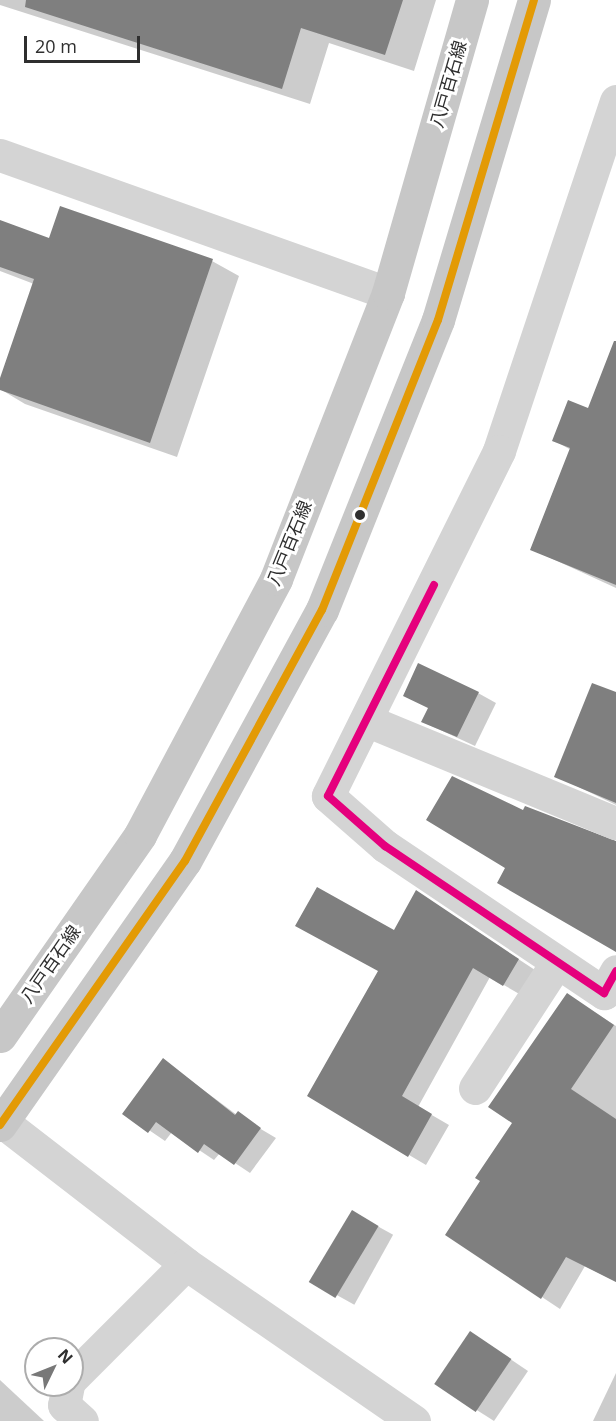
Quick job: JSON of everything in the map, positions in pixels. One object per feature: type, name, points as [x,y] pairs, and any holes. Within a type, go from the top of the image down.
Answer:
[{"type":"main road","name":"八戸百石線","points":[[0,1036],[140,835],[276,579],[388,293],[472,0]]},
{"type":"main road","points":[[1,1122],[185,861],[322,610],[438,320],[534,0]]},
{"type":"street","points":[[612,988],[557,962],[385,846],[328,796],[368,721],[499,451],[616,101]]},
{"type":"street","points":[[0,155],[388,293]]},
{"type":"street","points":[[368,721],[616,824]]},
{"type":"street","points":[[475,1088],[557,962]]},
{"type":"street","points":[[1,1122],[186,1264],[414,1421]]},
{"type":"street","points":[[84,1366],[186,1264]]},
{"type":"street","points":[[66,1397],[64,1405],[82,1421]]},
{"type":"building","points":[[26,0],[403,0],[385,55],[301,28],[282,89],[25,7]]},
{"type":"building","points":[[60,206],[213,259],[150,443],[0,390],[0,378],[34,279],[0,267],[0,220],[49,238]]},
{"type":"building","points":[[614,341],[616,341],[616,585],[530,550],[570,448],[552,441],[568,400],[588,408]]},
{"type":"building","points":[[418,663],[479,692],[457,737],[421,722],[428,708],[403,696]]},
{"type":"building","points":[[592,683],[616,692],[616,803],[554,777]]},
{"type":"building","points":[[452,776],[523,810],[525,806],[616,841],[616,952],[497,883],[505,868],[426,820]]},
{"type":"building","points":[[317,887],[394,930],[416,890],[519,959],[503,986],[473,968],[402,1096],[432,1114],[408,1157],[307,1096],[378,971],[295,926]]},
{"type":"building","points":[[567,993],[614,1025],[571,1089],[616,1119],[616,1282],[566,1257],[541,1299],[445,1235],[480,1181],[475,1178],[512,1123],[488,1107]]},
{"type":"building","points":[[163,1058],[235,1115],[238,1111],[261,1128],[234,1165],[204,1144],[198,1153],[156,1122],[148,1133],[122,1114]]},
{"type":"building","points":[[352,1210],[379,1226],[335,1298],[309,1282]]},
{"type":"building","points":[[470,1331],[511,1359],[476,1412],[434,1384]]},
{"type":"transit line","points":[[0,1125],[185,861],[322,610],[438,320],[534,0]]},
{"type":"transit line","points":[[434,585],[328,796],[385,846],[604,993],[616,971]]}]
